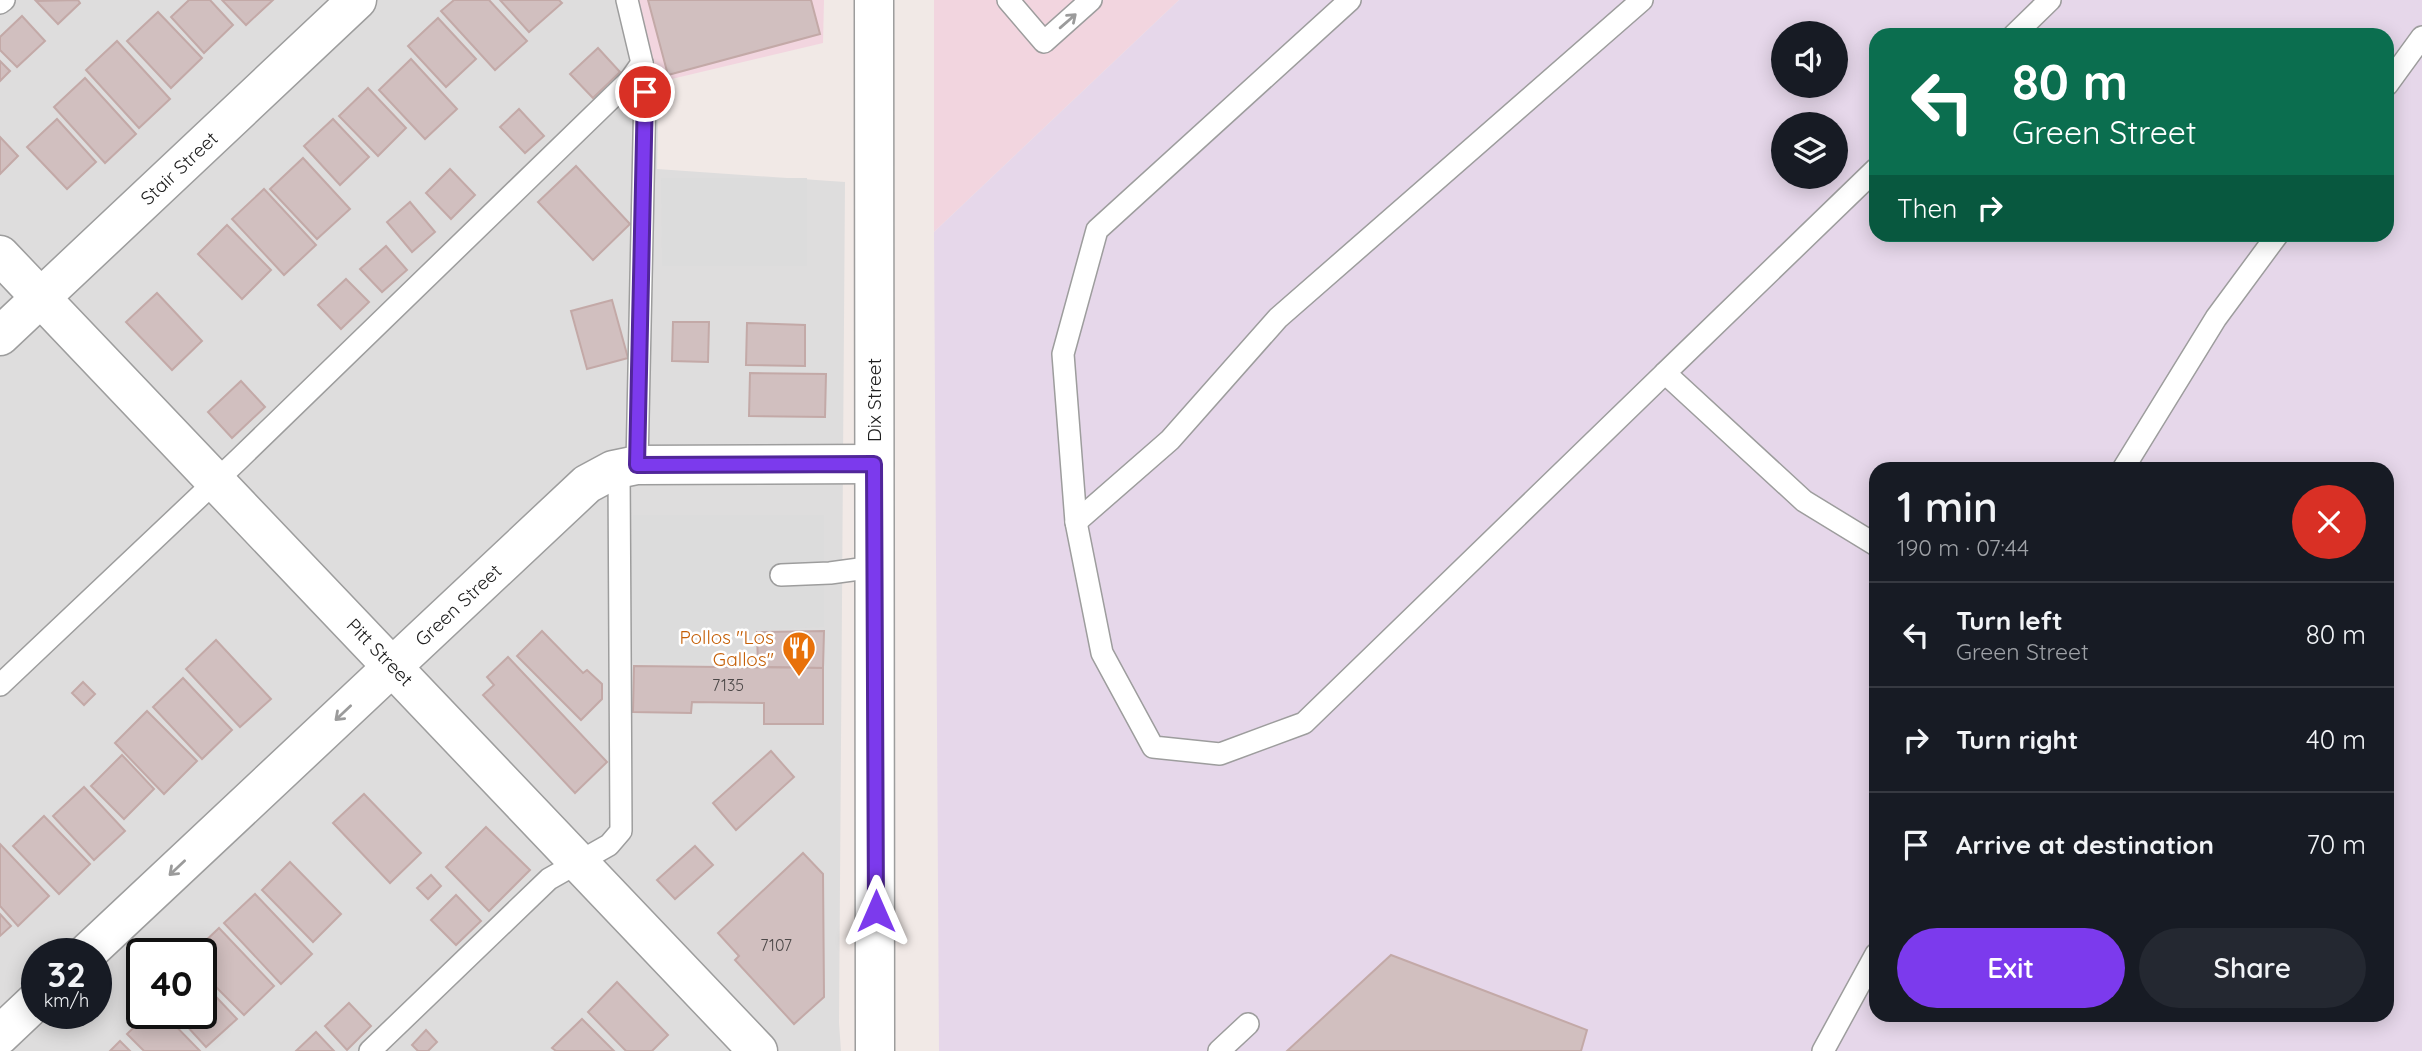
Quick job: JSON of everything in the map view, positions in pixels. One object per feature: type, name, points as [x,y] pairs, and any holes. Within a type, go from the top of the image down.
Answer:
[{"type":"street","name":"Stair Street","points":[[0,336],[357,0]]},
{"type":"street","name":"Dix Street","points":[[874,0],[875,1051]]},
{"type":"street","name":"Pitt Street","points":[[0,255],[393,666],[754,1050]]},
{"type":"street","name":"Green Street","points":[[103,938],[587,484],[628,466],[874,464]]},
{"type":"street","points":[[0,1035],[21,1015]]},
{"type":"lane","points":[[370,1051],[549,879],[609,845],[621,831],[628,466],[645,92],[642,63],[627,0]]},
{"type":"lane","points":[[1008,0],[1044,42],[1091,0]]},
{"type":"lane","points":[[1350,0],[1097,230],[1063,354],[1076,522],[1102,653],[1153,747],[1220,754],[1304,723],[1869,176]]},
{"type":"lane","points":[[1076,522],[1170,440],[1278,318],[1642,0]]},
{"type":"lane","points":[[2021,28],[2050,0]]},
{"type":"lane","points":[[2394,75],[2422,37]]},
{"type":"lane","points":[[0,685],[216,481],[620,90],[642,63]]},
{"type":"lane","points":[[2127,462],[2216,318],[2272,242]]},
{"type":"lane","points":[[1665,373],[1804,501],[1869,541]]},
{"type":"lane","points":[[781,575],[830,573],[874,567]]},
{"type":"lane","points":[[1823,1051],[1869,967]]},
{"type":"lane","points":[[1219,1051],[1248,1024]]},
{"type":"shaded area","points":[[0,0],[638,0],[659,82],[657,169],[845,182],[839,1023],[841,1051],[0,1051]]},
{"type":"shaded area","points":[[638,0],[824,0],[823,43],[659,82]]},
{"type":"shaded area","points":[[934,0],[1179,0],[934,232]]},
{"type":"shaded area","points":[[1179,0],[2422,0],[2422,1051],[939,1051],[934,232]]},
{"type":"shaded area","points":[[661,178],[807,178],[807,266],[662,266]]},
{"type":"shaded area","points":[[633,515],[824,515],[824,627],[749,631],[748,663],[635,663],[627,655]]},
{"type":"building","points":[[78,0],[80,3],[58,24],[36,1]]},
{"type":"building","points":[[189,0],[210,0],[233,25],[204,53],[171,17]]},
{"type":"building","points":[[222,0],[273,0],[246,25]]},
{"type":"building","points":[[454,0],[489,0],[527,41],[495,70],[441,11]]},
{"type":"building","points":[[500,0],[559,0],[562,3],[529,32]]},
{"type":"building","points":[[648,0],[811,0],[820,34],[668,75]]},
{"type":"building","points":[[158,12],[202,58],[171,88],[127,41]]},
{"type":"building","points":[[22,16],[45,41],[17,67],[0,50],[0,37]]},
{"type":"building","points":[[438,18],[476,59],[446,87],[408,46]]},
{"type":"building","points":[[117,41],[170,99],[139,128],[86,70]]},
{"type":"building","points":[[598,48],[620,72],[593,98],[570,74]]},
{"type":"building","points":[[411,59],[457,109],[425,139],[379,90]]},
{"type":"building","points":[[0,61],[10,71],[0,81]]},
{"type":"building","points":[[85,78],[136,134],[105,163],[54,107]]},
{"type":"building","points":[[368,88],[406,128],[378,156],[339,116]]},
{"type":"building","points":[[519,109],[544,136],[525,153],[500,127]]},
{"type":"building","points":[[57,119],[96,162],[67,189],[27,147]]},
{"type":"building","points":[[333,119],[369,157],[340,185],[304,146]]},
{"type":"building","points":[[0,137],[18,156],[0,174]]},
{"type":"building","points":[[303,158],[350,209],[317,239],[270,189]]},
{"type":"building","points":[[576,166],[630,224],[593,260],[538,202]]},
{"type":"building","points":[[450,169],[475,195],[451,219],[426,193]]},
{"type":"building","points":[[264,189],[316,245],[284,275],[232,219]]},
{"type":"building","points":[[410,202],[435,232],[412,252],[387,222]]},
{"type":"building","points":[[227,225],[271,270],[242,299],[198,254]]},
{"type":"building","points":[[386,246],[407,270],[382,292],[360,269]]},
{"type":"building","points":[[346,279],[369,302],[341,329],[318,305]]},
{"type":"building","points":[[157,293],[202,341],[172,370],[126,322]]},
{"type":"building","points":[[612,300],[628,358],[587,369],[571,311]]},
{"type":"building","points":[[673,322],[709,322],[708,362],[672,361]]},
{"type":"building","points":[[747,323],[805,325],[805,366],[746,365]]},
{"type":"building","points":[[750,373],[826,374],[825,417],[749,416]]},
{"type":"building","points":[[241,381],[265,407],[232,438],[208,412]]},
{"type":"building","points":[[542,631],[583,673],[587,670],[602,684],[602,699],[581,720],[517,656]]},
{"type":"building","points":[[824,631],[823,668],[758,667],[757,632]]},
{"type":"building","points":[[216,640],[271,699],[240,727],[186,669]]},
{"type":"building","points":[[508,657],[607,762],[575,793],[483,695],[494,685],[487,677]]},
{"type":"building","points":[[634,666],[823,668],[823,724],[764,724],[764,703],[692,702],[691,713],[633,712]]},
{"type":"building","points":[[183,678],[232,730],[202,759],[153,707]]},
{"type":"building","points":[[83,682],[95,694],[84,705],[72,693]]},
{"type":"building","points":[[147,711],[197,761],[164,794],[115,743]]},
{"type":"building","points":[[771,751],[794,777],[736,830],[713,803]]},
{"type":"building","points":[[122,755],[154,789],[124,819],[91,786]]},
{"type":"building","points":[[84,787],[125,831],[94,860],[53,816]]},
{"type":"building","points":[[364,794],[421,853],[390,883],[333,823]]},
{"type":"building","points":[[44,816],[90,864],[59,894],[13,846]]},
{"type":"building","points":[[486,827],[530,870],[489,911],[446,867]]},
{"type":"building","points":[[0,844],[49,896],[18,926],[0,906]]},
{"type":"building","points":[[695,846],[713,865],[675,899],[657,880]]},
{"type":"building","points":[[803,853],[823,874],[824,997],[794,1024],[735,960],[739,956],[718,933]]},
{"type":"building","points":[[290,862],[341,914],[313,942],[262,890]]},
{"type":"building","points":[[431,875],[441,886],[428,899],[417,888]]},
{"type":"building","points":[[255,894],[312,954],[281,984],[224,923]]},
{"type":"building","points":[[456,895],[481,921],[456,945],[431,920]]},
{"type":"building","points":[[0,914],[11,926],[0,936]]},
{"type":"building","points":[[219,928],[274,986],[244,1015],[217,988],[217,938],[208,938]]},
{"type":"building","points":[[1391,955],[1587,1030],[1581,1051],[1287,1051]]},
{"type":"building","points":[[617,982],[668,1035],[652,1051],[626,1051],[588,1012]]},
{"type":"building","points":[[217,998],[237,1019],[206,1047],[190,1029],[217,1029]]},
{"type":"building","points":[[349,1003],[371,1026],[347,1050],[325,1026]]},
{"type":"building","points":[[582,1019],[614,1051],[556,1051],[552,1048]]},
{"type":"building","points":[[132,1029],[179,1029],[200,1051],[144,1051],[127,1034]]},
{"type":"building","points":[[426,1030],[437,1042],[428,1051],[418,1051],[412,1045]]},
{"type":"building","points":[[316,1032],[334,1051],[296,1051]]},
{"type":"building","points":[[120,1041],[130,1051],[110,1051]]},
{"type":"place","name":"Pollos \"Los Gallos\"","points":[[799,678]]},
{"type":"route","points":[[645,92],[637,465],[874,464],[876,911]]}]
